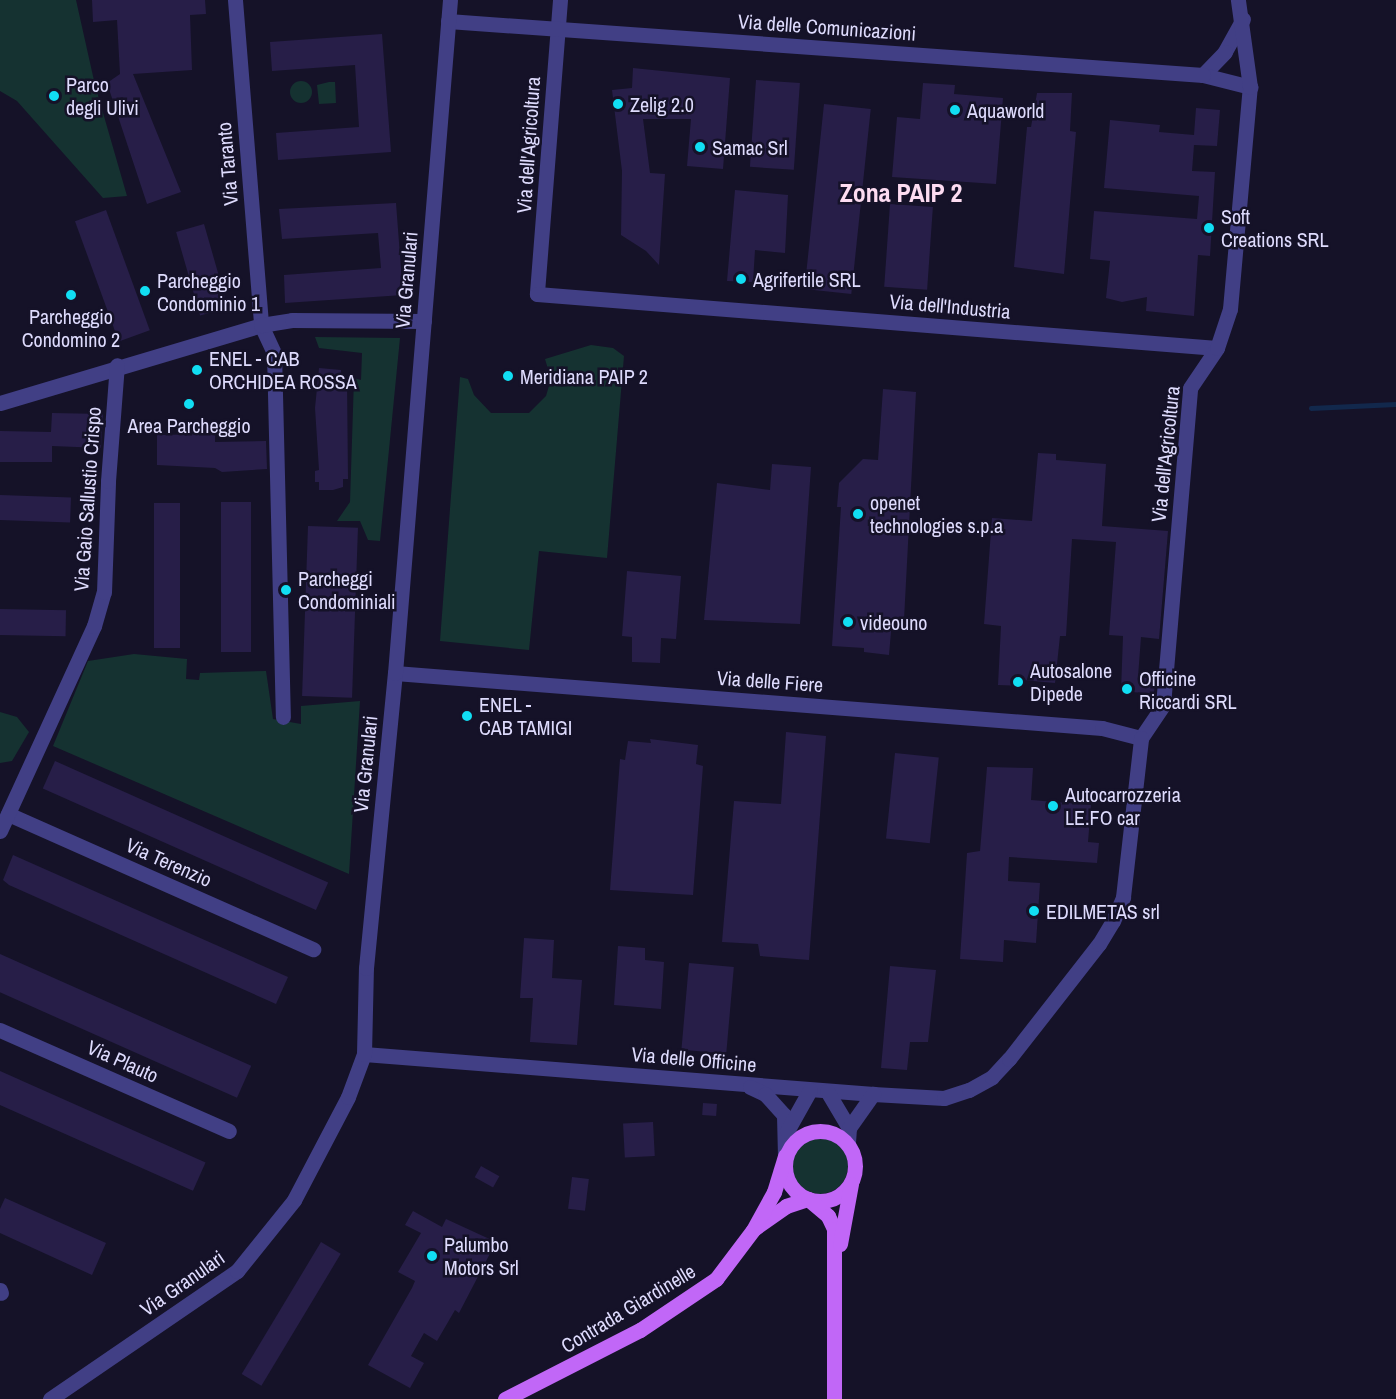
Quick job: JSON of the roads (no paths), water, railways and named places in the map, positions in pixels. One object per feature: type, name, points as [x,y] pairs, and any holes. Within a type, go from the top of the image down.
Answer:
[{"type":"main road","points":[[753,1230],[774,1192],[785,1156],[798,1138],[807,1132],[830,1131],[848,1136],[856,1164],[836,1258]]},
{"type":"main road","points":[[785,1156],[784,1167],[791,1187],[828,1216],[834,1229],[836,1258],[834,1399]]},
{"type":"main road","points":[[753,1230],[786,1206],[808,1199],[832,1199],[850,1184]]},
{"type":"main road","name":"Contrada Giardinelle","points":[[505,1399],[569,1368],[687,1301],[716,1279],[753,1230]]},
{"type":"street","name":"Via Taranto","points":[[235,0],[261,325]]},
{"type":"street","name":"Via Granulari","points":[[50,1399],[237,1271],[294,1200],[348,1097],[364,1054],[366,968],[395,673],[450,0]]},
{"type":"street","name":"Via dell'Agricoltura","points":[[537,294],[560,0]]},
{"type":"street","name":"Via dell'Agricoltura","points":[[1141,738],[1163,705],[1190,388],[1217,348],[1230,309],[1250,87],[1243,20],[1238,0]]},
{"type":"street","points":[[1203,75],[1225,52],[1243,20]]},
{"type":"street","name":"Via delle Comunicazioni","points":[[448,21],[1203,75],[1250,87]]},
{"type":"street","name":"Via dell'Industria","points":[[537,294],[1217,348]]},
{"type":"street","name":"Via Gaio Sallustio Crispo","points":[[0,403],[117,365],[261,325],[292,320],[424,321]]},
{"type":"street","points":[[261,325],[274,352],[283,717]]},
{"type":"street","name":"Via Gaio Sallustio Crispo","points":[[0,831],[94,626],[104,592],[108,481],[117,365]]},
{"type":"street","name":"Via delle Fiere","points":[[395,673],[1102,728],[1141,738]]},
{"type":"street","name":"Via delle Officine","points":[[364,1054],[742,1083],[827,1092],[944,1098],[992,1077],[1009,1059],[1099,944],[1124,897],[1141,738]]},
{"type":"street","name":"Via Terenzio","points":[[8,814],[313,949]]},
{"type":"street","name":"Via Plauto","points":[[0,1030],[229,1131]]},
{"type":"street","points":[[742,1083],[777,1103],[784,1115],[785,1156]]},
{"type":"street","points":[[786,1132],[810,1090]]},
{"type":"street","points":[[827,1092],[848,1136]]},
{"type":"street","points":[[848,1136],[873,1095]]},
{"type":"waterway","points":[[1311,408],[1396,404]]},
{"type":"place","name":"Parco degli Ulivi","points":[[54,96]]},
{"type":"place","name":"Zelig 2.0","points":[[618,104]]},
{"type":"place","name":"Aquaworld","points":[[955,110]]},
{"type":"place","name":"Samac Srl","points":[[700,147]]},
{"type":"place","name":"Soft Creations SRL","points":[[1209,228]]},
{"type":"place","name":"Agrifertile SRL","points":[[741,279]]},
{"type":"place","name":"Parcheggio Condominio 1","points":[[145,291]]},
{"type":"place","name":"Parcheggio Condomino 2","points":[[71,295]]},
{"type":"place","name":"ENEL - CAB ORCHIDEA ROSSA","points":[[197,370]]},
{"type":"place","name":"Meridiana PAIP 2","points":[[508,376]]},
{"type":"place","name":"Area Parcheggio","points":[[189,404]]},
{"type":"place","name":"openet technologies s.p.a","points":[[858,514]]},
{"type":"place","name":"Parcheggi Condominiali","points":[[286,590]]},
{"type":"place","name":"videouno","points":[[848,622]]},
{"type":"place","name":"Autosalone Dipede","points":[[1018,682]]},
{"type":"place","name":"Officine Riccardi SRL","points":[[1127,689]]},
{"type":"place","name":"ENEL - CAB TAMIGI","points":[[467,716]]},
{"type":"place","name":"Autocarrozzeria LE.FO car","points":[[1053,806]]},
{"type":"place","name":"EDILMETAS srl","points":[[1034,911]]},
{"type":"place","name":"Palumbo Motors Srl","points":[[432,1256]]},
{"type":"district","name":"Zona PAIP 2","points":[[901,193]]}]
